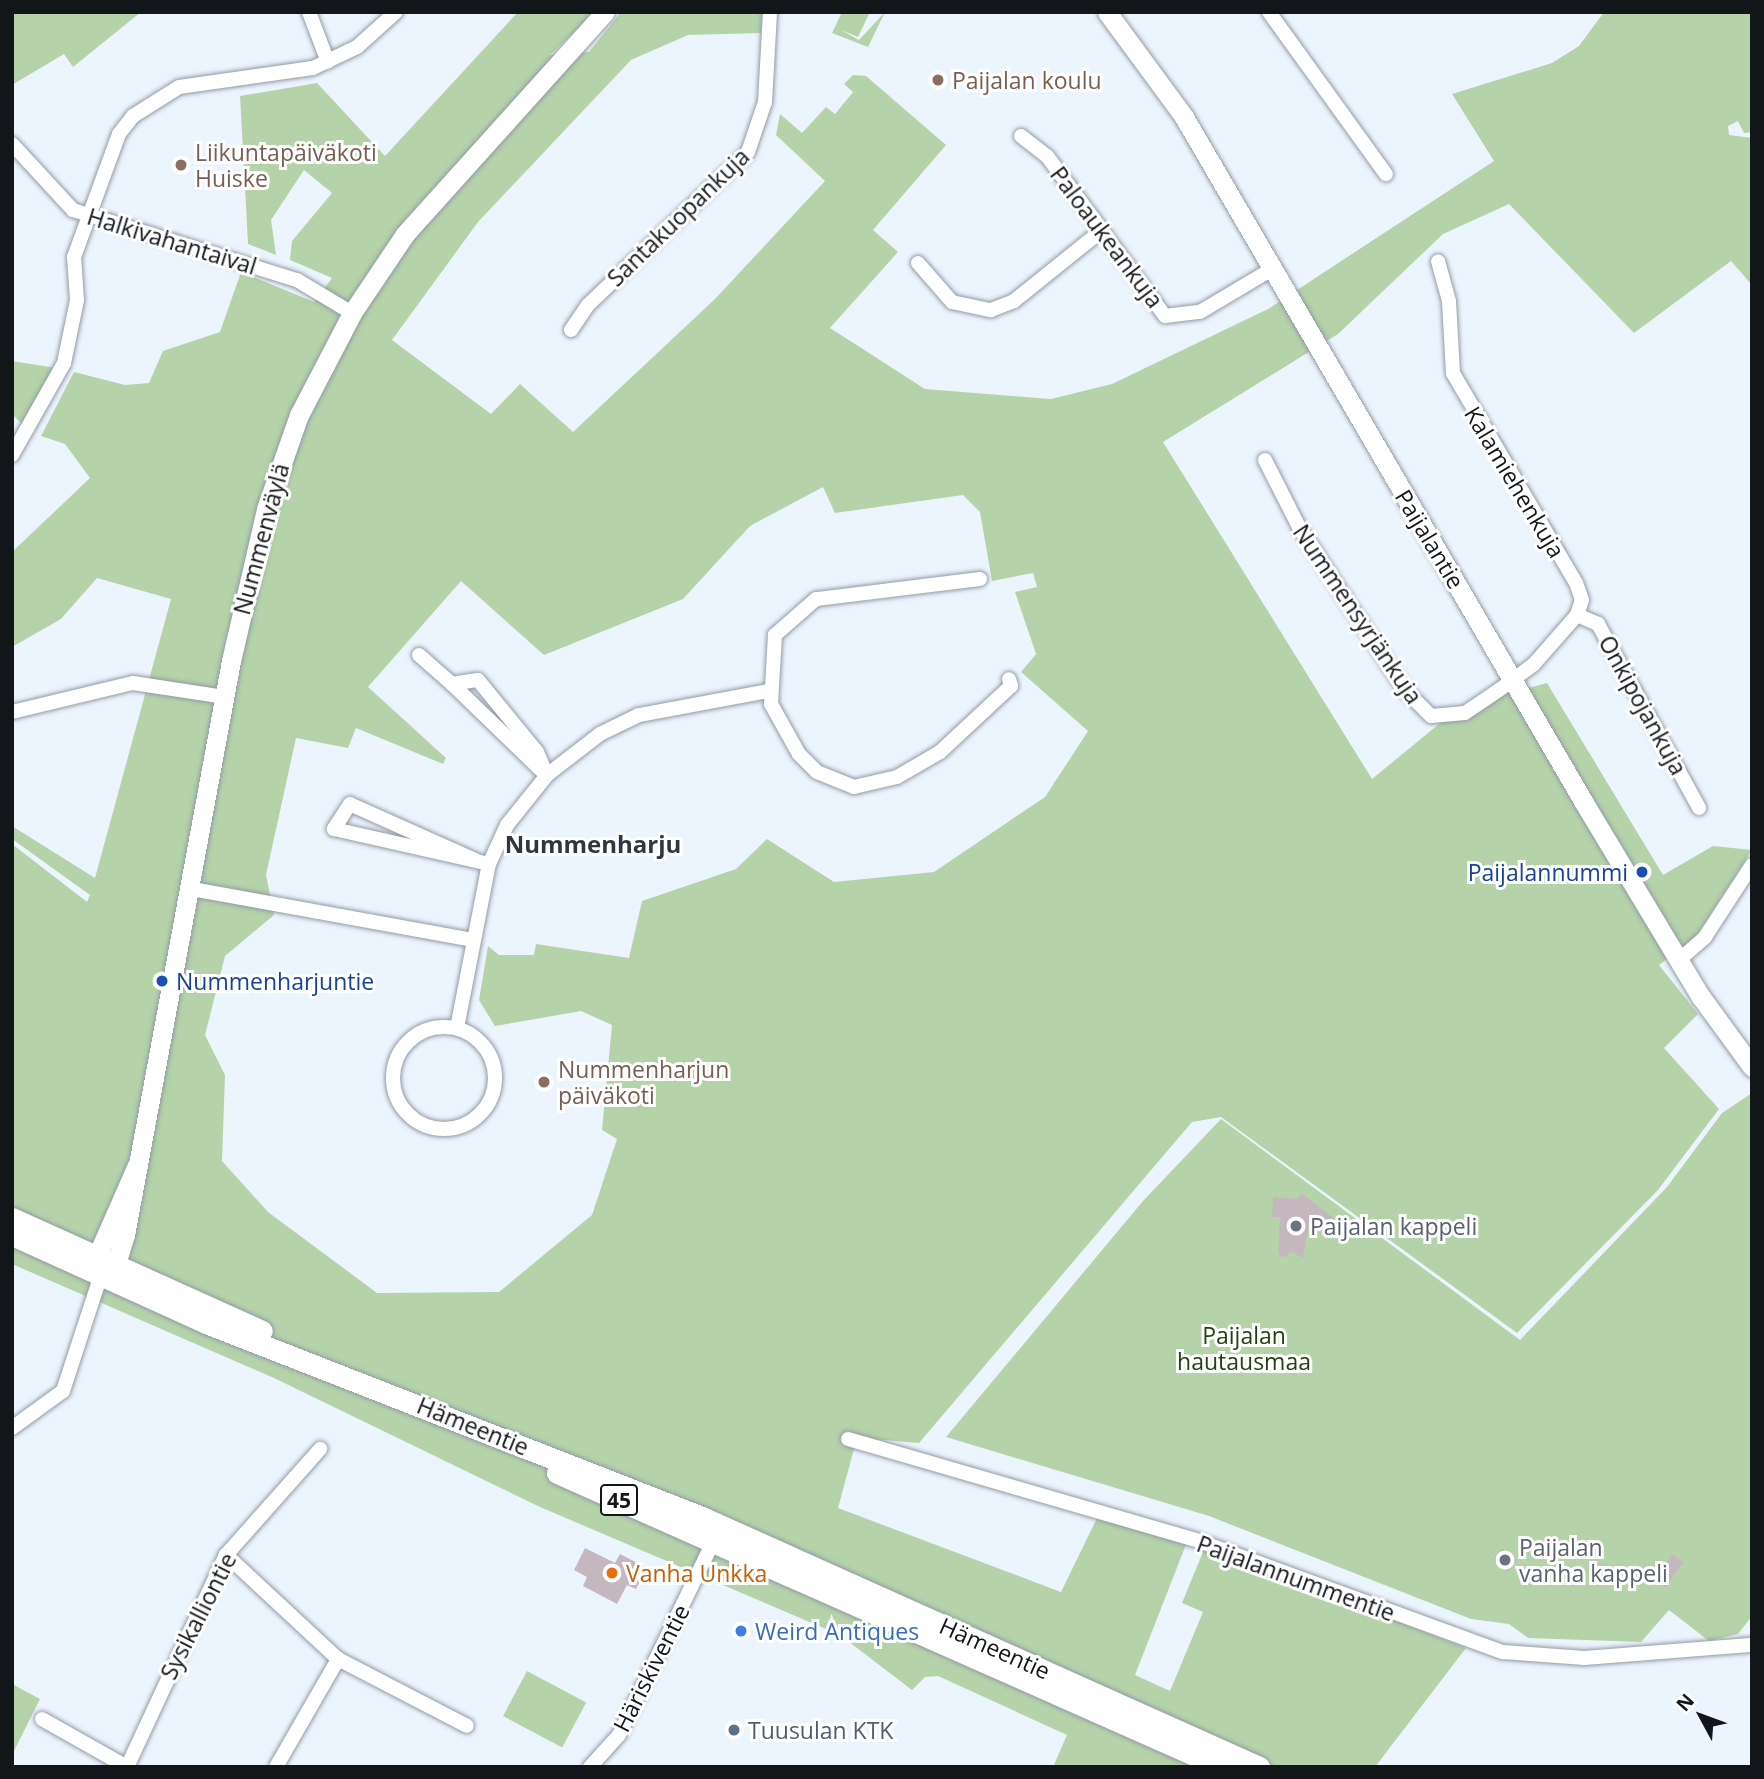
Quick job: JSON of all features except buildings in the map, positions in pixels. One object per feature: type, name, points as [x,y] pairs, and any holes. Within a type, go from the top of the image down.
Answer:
[{"type":"main road","name":"Hämeentie","points":[[12,1218],[105,1265],[370,1385],[1259,1767]]},
{"type":"main road","name":"Hämeentie","points":[[12,1235],[105,1265]]},
{"type":"main road","name":"Hämeentie","points":[[717,1534],[1221,1767]]},
{"type":"street","points":[[309,12],[328,62]]},
{"type":"street","points":[[12,455],[64,363],[77,300],[74,257],[119,134],[156,97],[179,87],[292,75],[328,62],[396,12]]},
{"type":"street","name":"Nummenväylä","points":[[105,1265],[136,1165],[192,889],[224,697],[281,461],[352,313],[405,234],[605,12]]},
{"type":"street","name":"Santakuopankuja","points":[[571,330],[588,304],[748,152],[765,102],[770,12]]},
{"type":"street","points":[[1269,12],[1386,174]]},
{"type":"street","name":"Paijalantie","points":[[1109,13],[1184,117],[1679,960],[1752,1067]]},
{"type":"street","name":"Paloaukeankuja","points":[[1021,136],[1046,156],[1165,316],[1200,312],[1272,269]]},
{"type":"street","name":"Halkivahantaival","points":[[12,144],[48,190],[87,216],[297,280],[352,313]]},
{"type":"street","points":[[918,262],[952,302],[991,310],[1014,300],[1101,231]]},
{"type":"street","name":"Kalamiehenkuja","points":[[1438,261],[1449,301],[1453,373],[1576,583],[1582,600],[1577,615]]},
{"type":"street","name":"Nummensyrjänkuja","points":[[1265,460],[1299,527],[1417,707],[1450,718],[1515,678]]},
{"type":"street","points":[[980,579],[816,599],[775,635],[769,691],[779,727],[799,754],[817,772],[854,787],[897,777],[940,752],[1011,686],[1009,678]]},
{"type":"street","points":[[1515,678],[1577,615]]},
{"type":"street","name":"Onkipojankuja","points":[[1577,615],[1598,624],[1699,808]]},
{"type":"street","points":[[419,655],[544,772]]},
{"type":"street","points":[[452,684],[478,680],[537,752],[544,772]]},
{"type":"street","points":[[12,712],[133,683],[224,697]]},
{"type":"street","points":[[457,1028],[482,862],[544,772],[600,734],[639,715],[769,691]]},
{"type":"street","points":[[350,804],[482,862],[407,846],[334,829],[350,804]]},
{"type":"street","points":[[1679,960],[1705,937],[1752,865]]},
{"type":"street","points":[[192,889],[472,940]]},
{"type":"street","points":[[457,1028],[488,1052],[494,1090],[476,1118],[436,1129],[400,1105],[394,1064],[418,1033],[457,1028]]},
{"type":"street","points":[[12,1428],[63,1391],[105,1265]]},
{"type":"street","name":"Paijalannummentie","points":[[848,1439],[1199,1541],[1503,1652],[1585,1658],[1752,1645]]},
{"type":"street","name":"Sysikalliontie","points":[[127,1767],[226,1555],[320,1449]]},
{"type":"street","name":"Häriskiventie","points":[[591,1766],[620,1735],[717,1534]]},
{"type":"street","points":[[226,1555],[338,1659],[467,1726]]},
{"type":"street","points":[[276,1767],[338,1659]]},
{"type":"street","points":[[42,1719],[127,1767]]},
{"type":"green space","points":[[12,12],[141,12],[73,67],[64,54],[12,85]]},
{"type":"green space","points":[[518,12],[595,12],[550,55],[589,52],[621,12],[762,12],[761,33],[688,35],[631,60],[478,222],[392,340],[491,414],[520,384],[573,432],[715,299],[825,181],[776,135],[780,114],[802,133],[826,107],[835,114],[853,92],[844,84],[853,75],[866,76],[946,145],[873,230],[898,252],[830,328],[925,389],[1051,399],[1112,384],[1268,309],[1494,161],[1452,94],[1552,63],[1579,46],[1604,12],[1752,12],[1752,132],[1744,133],[1738,121],[1728,126],[1729,135],[1752,138],[1752,285],[1731,261],[1634,333],[1509,204],[1443,234],[1338,334],[1163,442],[1372,779],[1439,724],[1496,697],[1547,683],[1663,875],[1713,846],[1752,850],[1695,938],[1659,965],[1698,1014],[1664,1048],[1719,1109],[1658,1190],[1517,1333],[1221,1117],[1192,1122],[919,1443],[857,1438],[838,1508],[1061,1592],[1099,1514],[1187,1542],[1135,1675],[1170,1691],[1203,1612],[1182,1603],[1205,1547],[1466,1648],[1375,1767],[1053,1767],[1067,1735],[938,1676],[925,1677],[912,1690],[840,1635],[540,1507],[274,1378],[12,1264],[12,844],[87,902],[90,895],[12,839],[12,826],[95,878],[171,599],[97,578],[61,619],[12,647],[12,552],[90,478],[65,444],[41,436],[74,372],[125,385],[149,383],[163,351],[220,332],[241,272],[314,302],[332,278],[290,260],[292,241],[332,193],[304,170],[271,220],[276,255],[248,244],[240,96],[317,83],[385,156]],"holes":[[[823,487],[835,513],[963,495],[980,512],[992,581],[1033,573],[1037,587],[1015,592],[1036,654],[1021,672],[1088,731],[1045,797],[934,872],[834,882],[767,839],[736,869],[642,901],[629,958],[536,944],[534,955],[499,955],[488,946],[479,1000],[495,1026],[581,1011],[612,1025],[602,1130],[617,1139],[592,1215],[499,1292],[377,1293],[268,1212],[222,1161],[225,1075],[205,1035],[225,956],[274,915],[266,875],[296,738],[348,748],[356,728],[443,764],[446,758],[368,687],[461,581],[544,655],[683,599],[750,526]]]},
{"type":"green space","points":[[842,12],[870,12],[858,37],[841,30],[859,40],[885,12],[868,47],[832,33]]},
{"type":"green space","points":[[12,361],[56,368],[25,427],[12,414]]},
{"type":"green space","name":"Paijalan hautausmaa","points":[[1752,1093],[1752,1616],[1738,1634],[1709,1641],[1669,1610],[1641,1642],[1528,1638],[1509,1624],[1471,1619],[1209,1516],[946,1437],[1143,1201],[1221,1119],[1520,1340],[1667,1187],[1722,1113]]},
{"type":"green space","points":[[527,1671],[586,1702],[562,1747],[503,1716]]},
{"type":"green space","points":[[12,1684],[40,1699],[12,1755]]},
{"type":"place","name":"Paijalan koulu","points":[[938,80]]},
{"type":"place","name":"Liikuntapäiväkoti Huiske","points":[[181,165]]},
{"type":"place","name":"Paijalannummi","points":[[1642,872]]},
{"type":"place","name":"Nummenharjuntie","points":[[162,981]]},
{"type":"place","name":"Nummenharjun päiväkoti","points":[[544,1082]]},
{"type":"place","name":"Paijalan kappeli","points":[[1296,1226]]},
{"type":"place","name":"Paijalan vanha kappeli","points":[[1505,1560]]},
{"type":"place","name":"Vanha Unkka","points":[[612,1573]]},
{"type":"place","name":"Weird Antiques","points":[[741,1631]]},
{"type":"place","name":"Tuusulan KTK","points":[[734,1730]]},
{"type":"district","name":"Nummenharju","points":[[593,844]]}]
